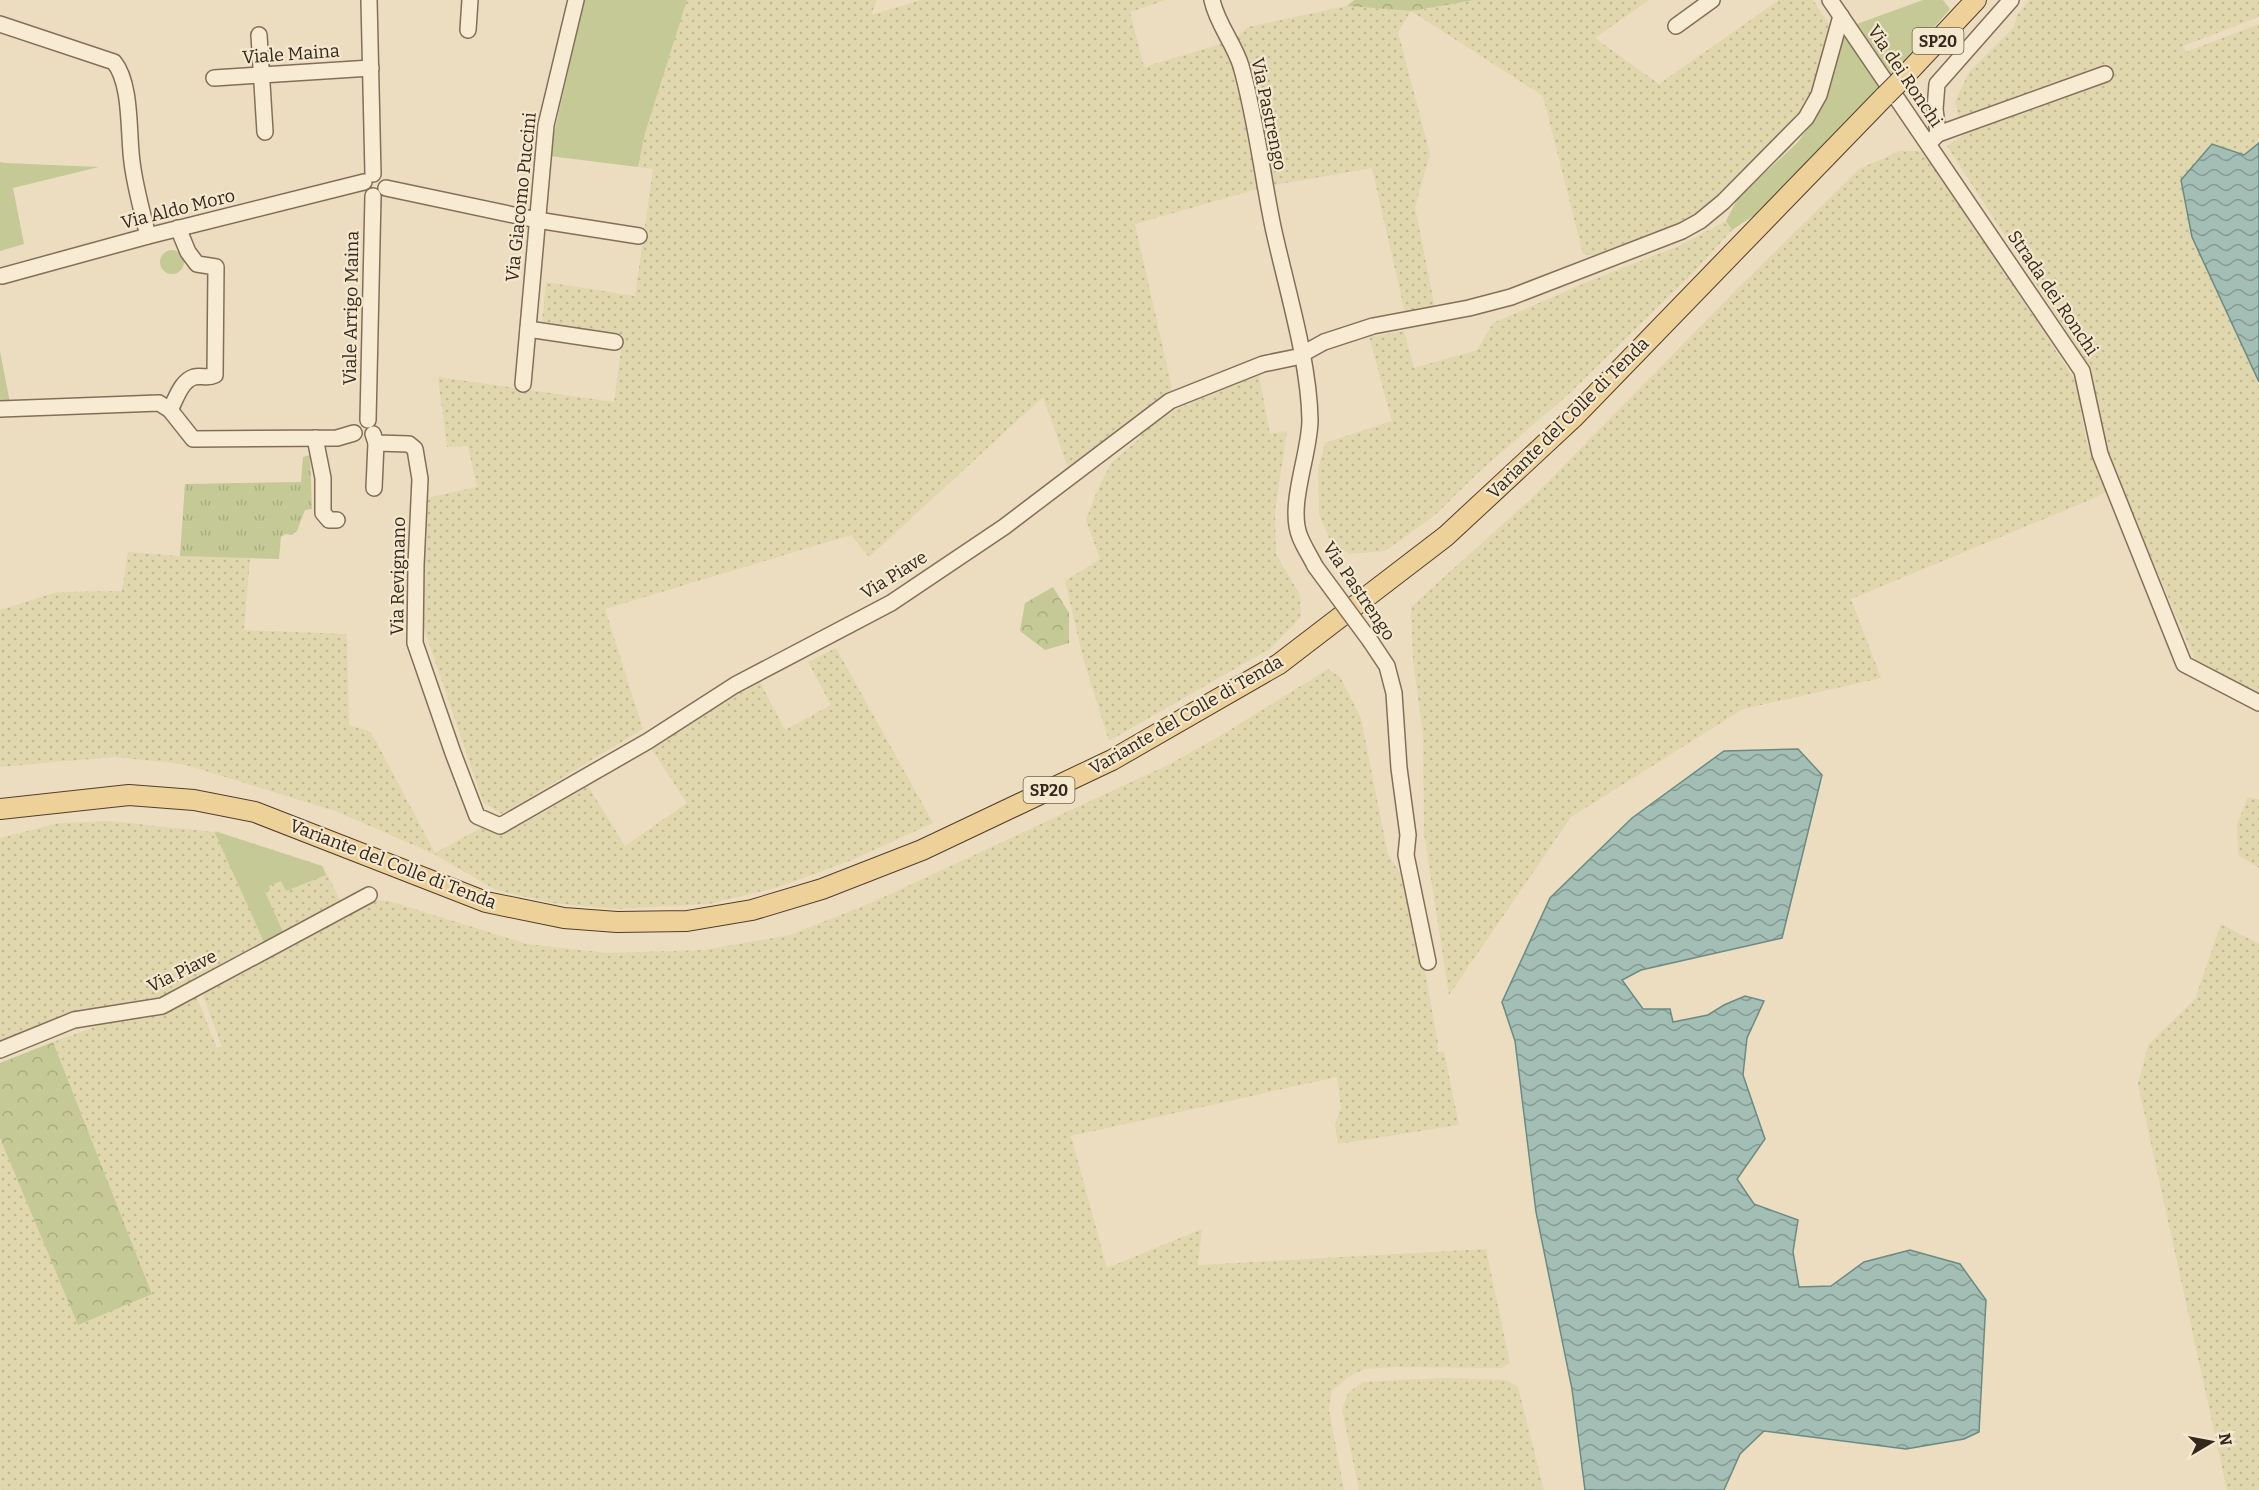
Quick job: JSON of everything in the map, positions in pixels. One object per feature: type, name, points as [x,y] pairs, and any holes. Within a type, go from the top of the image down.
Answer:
[{"type":"main road","name":"Variante del Colle di Tenda","points":[[4,807],[129,795],[194,800],[255,812],[486,902],[564,918],[616,922],[687,921],[752,910],[822,889],[922,850],[1112,760],[1279,664],[1455,529],[1572,418],[1976,0]]},
{"type":"street","points":[[369,0],[371,68],[367,193],[380,192],[639,236]]},
{"type":"street","points":[[468,30],[470,0]]},
{"type":"street","name":"Via Giacomo Puccini","points":[[523,384],[546,125],[576,0]]},
{"type":"street","name":"Via Pastrengo","points":[[1212,0],[1214,11],[1235,48],[1250,102],[1266,196],[1301,353],[1310,421],[1296,503],[1299,536],[1315,566],[1387,666],[1394,693],[1399,768],[1408,835],[1406,855],[1428,962]]},
{"type":"street","points":[[1676,26],[1713,0]]},
{"type":"street","name":"Via dei Ronchi","points":[[1830,0],[1933,139]]},
{"type":"street","name":"Strada dei Ronchi","points":[[2011,0],[1937,84],[1933,139],[2082,371],[2100,454],[2184,664],[2259,703]]},
{"type":"street","name":"Via Piave","points":[[500,826],[648,741],[735,685],[891,603],[1004,527],[1170,401],[1263,364],[1297,357],[1324,342],[1373,326],[1469,308],[1511,297],[1682,231],[1700,221],[1723,202],[1806,118],[1819,95],[1841,16]]},
{"type":"street","points":[[0,24],[114,62],[119,68],[123,75],[125,89],[132,164],[148,236]]},
{"type":"street","points":[[259,35],[265,132]]},
{"type":"street","name":"Viale Maina","points":[[214,78],[371,68]]},
{"type":"street","points":[[1933,139],[2105,74]]},
{"type":"street","name":"Via Aldo Moro","points":[[2,276],[369,178]]},
{"type":"street","name":"Viale Arrigo Maina","points":[[373,432],[380,192]]},
{"type":"street","points":[[0,410],[159,403],[170,410],[181,387],[194,377],[210,378],[215,375],[216,267],[197,264],[188,252],[178,228]]},
{"type":"street","points":[[528,329],[615,342]]},
{"type":"street","name":"Via Revignano","points":[[170,410],[193,439],[337,438],[354,433],[359,439],[367,439],[373,432],[409,444],[415,449],[420,479],[416,565],[416,643],[477,816],[500,826]]},
{"type":"street","points":[[373,432],[374,488]]},
{"type":"street","points":[[315,438],[323,477],[323,513],[329,519],[337,520]]},
{"type":"street","name":"Via Piave","points":[[0,1050],[74,1020],[162,1006],[369,895]]},
{"type":"shaded area","points":[[687,0],[877,0],[871,15],[921,0],[1166,0],[1130,12],[1144,67],[1224,43],[1234,58],[1261,188],[1135,224],[1172,388],[1165,401],[1069,471],[1043,397],[869,557],[851,535],[605,609],[643,729],[502,814],[483,802],[422,623],[426,498],[477,487],[468,446],[447,447],[438,377],[614,402],[623,335],[542,324],[546,282],[635,296],[653,169],[638,167],[645,133]]},
{"type":"shaded area","points":[[1474,0],[1649,0],[1595,38],[1659,84],[1779,0],[1813,0],[1831,27],[1813,92],[1801,113],[1698,218],[1602,257],[1583,254],[1543,96],[1411,11],[1398,32],[1430,154],[1415,207],[1435,308],[1405,313],[1372,168],[1269,186],[1234,40],[1248,27],[1347,6],[1412,11]]},
{"type":"shaded area","points":[[2029,0],[2259,0],[2259,17],[2183,46],[2186,52],[2259,24],[2259,696],[2197,664],[2121,487],[2106,444],[2089,366],[1947,146],[1963,135],[1955,102],[1969,72],[2014,27],[2017,15]]},
{"type":"shaded area","points":[[1900,151],[1927,151],[2076,382],[2086,440],[2107,491],[1851,599],[1881,678],[1743,709],[1571,817],[1449,995],[1424,833],[1423,734],[1413,661],[1411,607],[1534,496],[1738,288],[1859,169]]},
{"type":"shaded area","points":[[1726,221],[1732,230],[1694,272],[1571,392],[1480,471],[1435,515],[1385,551],[1350,554],[1332,545],[1319,514],[1318,469],[1325,443],[1392,421],[1369,337],[1404,331],[1414,368],[1477,350],[1493,323],[1681,245]]},
{"type":"shaded area","points":[[1259,375],[1270,434],[1287,431],[1275,511],[1276,554],[1300,595],[1301,617],[1271,648],[1109,741],[1083,658],[1065,581],[1100,559],[1086,520],[1095,496],[1111,463],[1139,439],[1143,431],[1179,408]]},
{"type":"shaded area","points":[[128,552],[250,558],[244,630],[347,634],[349,725],[371,732],[435,853],[481,828],[518,827],[588,786],[625,846],[687,803],[651,748],[759,680],[785,730],[831,705],[808,662],[836,648],[933,823],[852,860],[776,888],[709,904],[618,909],[552,903],[496,890],[434,854],[338,812],[190,766],[114,757],[0,767],[0,610],[57,592],[122,591]]},
{"type":"shaded area","points":[[1328,669],[1340,677],[1361,718],[1388,855],[1410,888],[1438,1043],[1437,1052],[1444,1052],[1459,1125],[1338,1144],[1335,1124],[1341,1108],[1337,1077],[1071,1136],[1107,1268],[1202,1229],[1198,1265],[1486,1249],[1510,1363],[1501,1368],[1364,1369],[1347,1378],[1331,1392],[1329,1409],[1344,1490],[0,1490],[0,1138],[78,1324],[152,1293],[53,1042],[105,1023],[106,1019],[195,993],[217,1048],[222,1047],[201,990],[282,948],[294,946],[372,900],[389,901],[527,944],[608,953],[704,950],[790,935],[873,902],[1170,764]]},
{"type":"shaded area","points":[[2248,797],[2259,799],[2259,868],[2238,855],[2237,824]]},
{"type":"shaded area","points":[[109,821],[216,831],[323,866],[343,906],[174,993],[0,1046],[0,838],[59,823]]},
{"type":"shaded area","points":[[2221,924],[2259,944],[2259,1490],[2227,1490],[2138,1084],[2148,1045],[2195,999]]},
{"type":"shaded area","points":[[1442,1378],[1506,1380],[1518,1387],[1544,1490],[1359,1490],[1342,1410],[1348,1393],[1363,1382]]},
{"type":"green space","points":[[584,0],[687,0],[645,133],[638,167],[549,156]]},
{"type":"green space","points":[[1354,0],[1474,0],[1412,11],[1347,6]]},
{"type":"green space","points":[[1923,0],[1943,0],[1950,9],[1892,75],[1857,24]]},
{"type":"green space","points":[[1841,34],[1850,35],[1882,83],[1756,214],[1732,230],[1726,221],[1738,198],[1798,142],[1820,111],[1832,74]]},
{"type":"green space","points":[[0,162],[99,167],[13,188],[24,244],[0,251]]},
{"type":"green space","points":[[172,250],[177,251],[183,257],[183,267],[177,273],[172,274],[167,273],[161,267],[160,262],[161,257],[167,251]]},
{"type":"green space","points":[[0,351],[10,403],[0,403]]},
{"type":"green space","points":[[310,455],[312,509],[305,510],[297,531],[292,535],[286,534],[281,537],[279,559],[180,556],[185,484],[301,482],[303,457]]},
{"type":"green space","points":[[1053,587],[1069,613],[1069,643],[1045,650],[1020,631],[1025,603]]},
{"type":"green space","points":[[215,833],[322,866],[326,875],[286,891],[281,881],[269,886],[270,890],[265,892],[284,934],[265,944]]},
{"type":"green space","points":[[53,1042],[152,1294],[78,1325],[0,1138],[0,1063]]},
{"type":"water","points":[[2259,143],[2259,382],[2192,237],[2181,180],[2212,144],[2244,155]]},
{"type":"water","points":[[1798,749],[1822,775],[1782,938],[1641,970],[1622,980],[1643,1009],[1670,1009],[1673,1022],[1708,1015],[1745,996],[1764,1001],[1747,1038],[1743,1075],[1765,1139],[1737,1179],[1754,1204],[1798,1220],[1793,1252],[1799,1287],[1831,1286],[1864,1262],[1910,1250],[1960,1264],[1986,1300],[1979,1432],[1964,1439],[1906,1449],[1764,1431],[1740,1454],[1724,1490],[1585,1490],[1572,1389],[1536,1212],[1515,1041],[1502,1002],[1550,898],[1632,818],[1724,751]]}]
